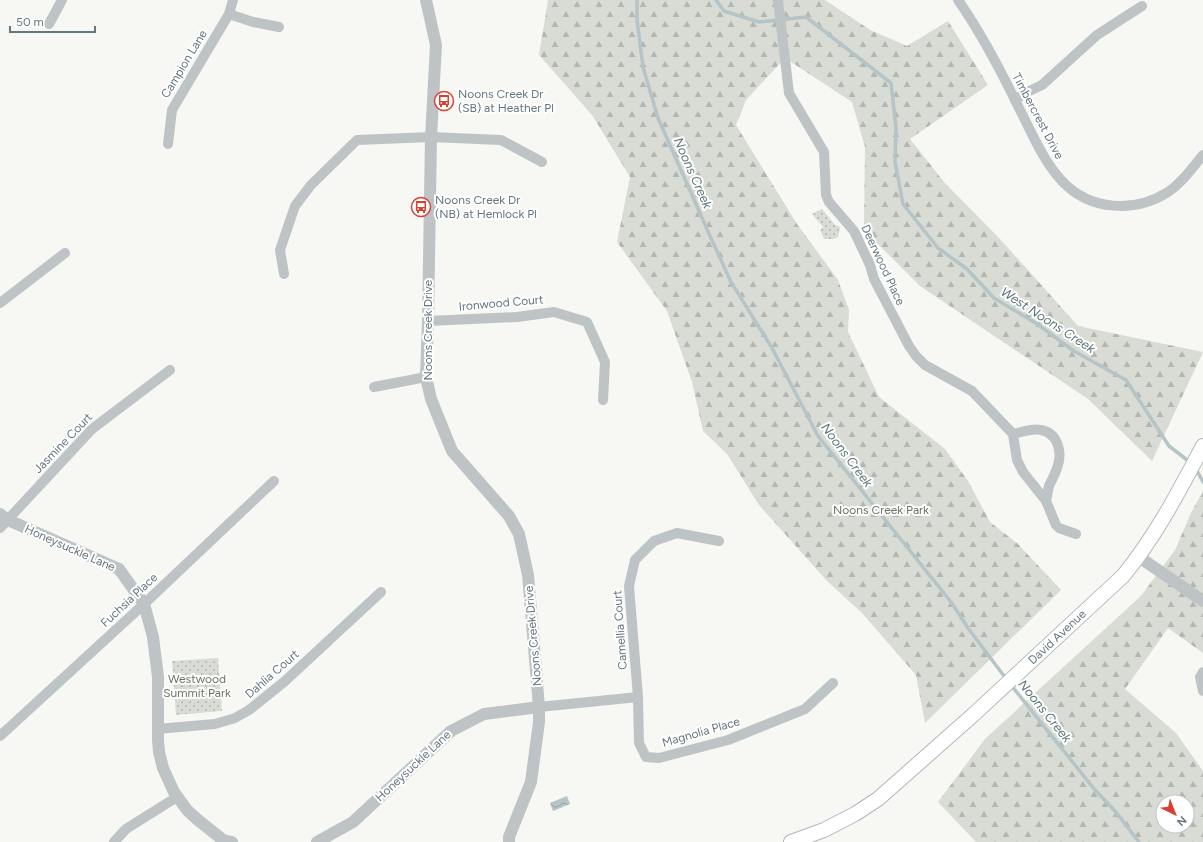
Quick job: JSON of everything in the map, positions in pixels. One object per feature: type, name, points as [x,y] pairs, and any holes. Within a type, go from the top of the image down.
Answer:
[{"type":"main road","name":"David Avenue","points":[[791,842],[824,830],[855,814],[878,799],[973,715],[1123,576],[1153,536],[1202,447]]},
{"type":"street","points":[[49,24],[62,0]]},
{"type":"street","name":"Campion Lane","points":[[168,144],[172,110],[229,14],[233,0]]},
{"type":"street","name":"Noons Creek Drive","points":[[426,0],[436,45],[431,137],[426,377],[431,399],[452,451],[509,516],[519,534],[528,576],[539,722],[531,782],[509,837],[509,842]]},
{"type":"street","name":"Deerwood Place","points":[[778,0],[789,93],[824,152],[825,189],[829,202],[854,231],[870,265],[874,280],[909,346],[916,356],[925,365],[972,391],[1013,434]]},
{"type":"street","name":"Timbercrest Drive","points":[[958,0],[980,36],[1015,100],[1044,158],[1063,182],[1084,198],[1100,204],[1116,206],[1133,206],[1155,199],[1179,184],[1203,155]]},
{"type":"street","points":[[1015,100],[1025,93],[1042,85],[1097,35],[1142,6]]},
{"type":"street","points":[[229,14],[253,22],[279,27]]},
{"type":"street","points":[[284,274],[280,250],[295,206],[311,185],[357,140],[431,137],[501,140],[542,162]]},
{"type":"street","points":[[0,303],[65,253]]},
{"type":"street","name":"Ironwood Court","points":[[428,321],[517,317],[554,312],[587,322],[605,362],[603,400]]},
{"type":"street","name":"Jasmine Court","points":[[3,521],[92,429],[170,370]]},
{"type":"street","points":[[374,387],[426,377]]},
{"type":"street","points":[[1046,501],[1049,487],[1058,466],[1059,450],[1057,442],[1048,432],[1041,430],[1013,434],[1017,460],[1023,472],[1046,501],[1056,525],[1059,528],[1076,534]]},
{"type":"street","name":"Fuchsia Place","points":[[0,736],[274,482]]},
{"type":"street","name":"Honeysuckle Lane","points":[[3,521],[119,569],[144,604],[153,637],[158,677],[158,748],[169,783],[177,797],[198,820],[223,840],[232,842]]},
{"type":"street","name":"Camellia Court","points":[[638,697],[629,586],[635,560],[654,541],[677,534],[719,541]]},
{"type":"street","points":[[1138,557],[1203,601]]},
{"type":"street","name":"Dahlia Court","points":[[157,729],[215,724],[235,718],[249,710],[278,687],[381,592]]},
{"type":"street","points":[[1203,672],[1200,677],[1203,691]]},
{"type":"street","name":"Magnolia Place","points":[[638,697],[639,743],[646,757],[659,758],[728,740],[805,709],[833,683]]},
{"type":"street","name":"Honeysuckle Lane","points":[[316,842],[353,822],[450,731],[484,714],[638,697]]},
{"type":"street","points":[[114,842],[126,829],[177,797]]},
{"type":"green space","name":"Noons Creek Park","points":[[548,0],[825,0],[870,30],[907,46],[948,21],[988,85],[910,139],[944,182],[1000,239],[1078,326],[1203,352],[1152,461],[1088,399],[920,286],[864,230],[865,147],[852,102],[785,58],[746,100],[736,125],[797,224],[838,280],[849,310],[848,332],[879,397],[945,449],[968,481],[990,522],[1018,544],[1061,590],[925,723],[916,675],[862,613],[827,581],[759,505],[727,454],[703,431],[692,382],[667,311],[617,242],[630,177],[592,115],[539,55]]},
{"type":"green space","points":[[822,209],[835,225],[840,227],[838,237],[834,239],[824,239],[820,230],[823,227],[812,214]]},
{"type":"green space","points":[[1203,491],[1203,653],[1168,628],[1125,689],[1176,733],[1203,771],[1203,842],[976,842],[938,802],[985,739],[1141,596],[1175,550],[1191,513]]},
{"type":"green space","name":"Westwood Summit Park","points":[[218,658],[222,711],[176,715],[172,661]]},
{"type":"water","points":[[567,796],[570,804],[553,811],[550,803]]},
{"type":"waterway","name":"Noons Creek","points":[[637,0],[637,20],[643,67],[658,118],[731,282],[772,348],[818,436],[951,602],[968,628],[1007,680]]},
{"type":"waterway","name":"West Noons Creek","points":[[716,0],[724,11],[759,22],[806,17],[891,83],[896,128],[895,162],[903,204],[938,248],[967,269],[994,298],[1037,324],[1074,351],[1126,380],[1169,446],[1191,463]]},
{"type":"waterway","name":"West Noons Creek","points":[[1196,469],[1203,482]]},
{"type":"waterway","name":"Noons Creek","points":[[1011,685],[1095,790],[1116,812],[1139,842]]},
{"type":"place","name":"Noons Creek Dr (SB) at Heather Pl","points":[[444,101]]},
{"type":"place","name":"Noons Creek Dr (NB) at Hemlock Pl","points":[[421,207]]}]
